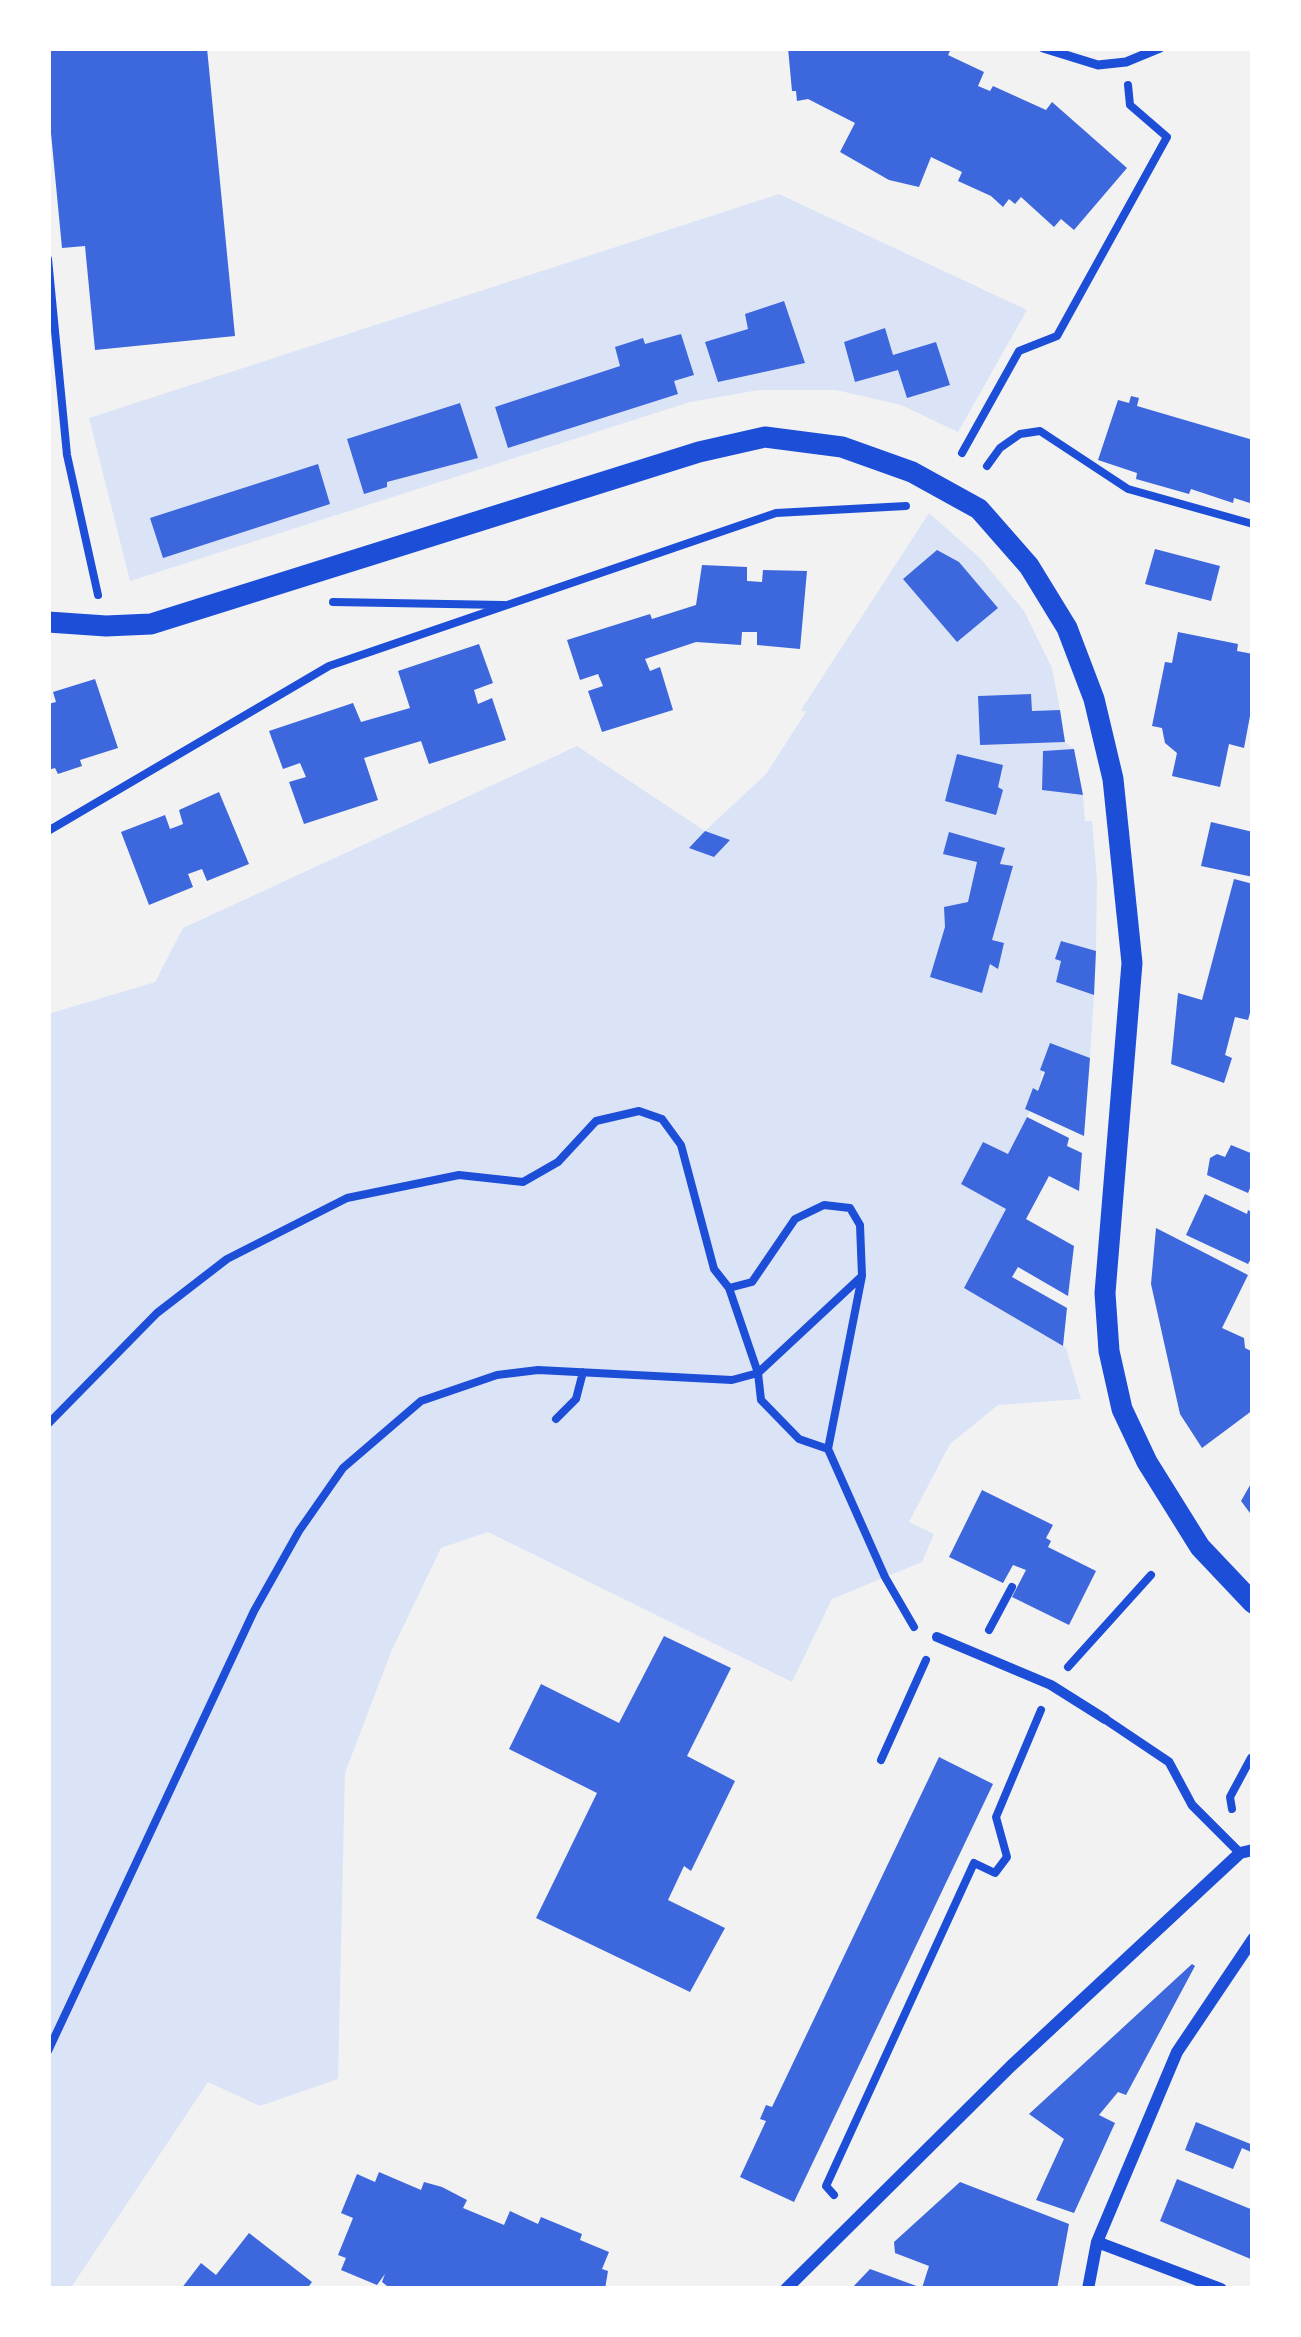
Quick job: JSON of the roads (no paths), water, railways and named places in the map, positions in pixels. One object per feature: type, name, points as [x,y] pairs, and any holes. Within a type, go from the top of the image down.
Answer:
[{"type":"street","points":[[48,622],[151,624],[699,452],[764,437],[842,447],[912,472],[979,509],[1030,566],[1067,628],[1094,699],[1113,779],[1132,963],[1105,1293],[1108,1351],[1122,1409],[1147,1462],[1200,1547],[1253,1603]]},
{"type":"street","points":[[937,1637],[1052,1685],[1105,1719]]},
{"type":"street","points":[[786,2289],[1011,2066],[1247,1851]]},
{"type":"street","points":[[1088,2289],[1097,2242],[1177,2052],[1253,1939]]},
{"type":"street","points":[[1097,2242],[1221,2289]]},
{"type":"lane","points":[[1043,48],[1098,65],[1126,62],[1160,48]]},
{"type":"lane","points":[[1105,1719],[1169,1762],[1192,1805],[1247,1851]]}]
